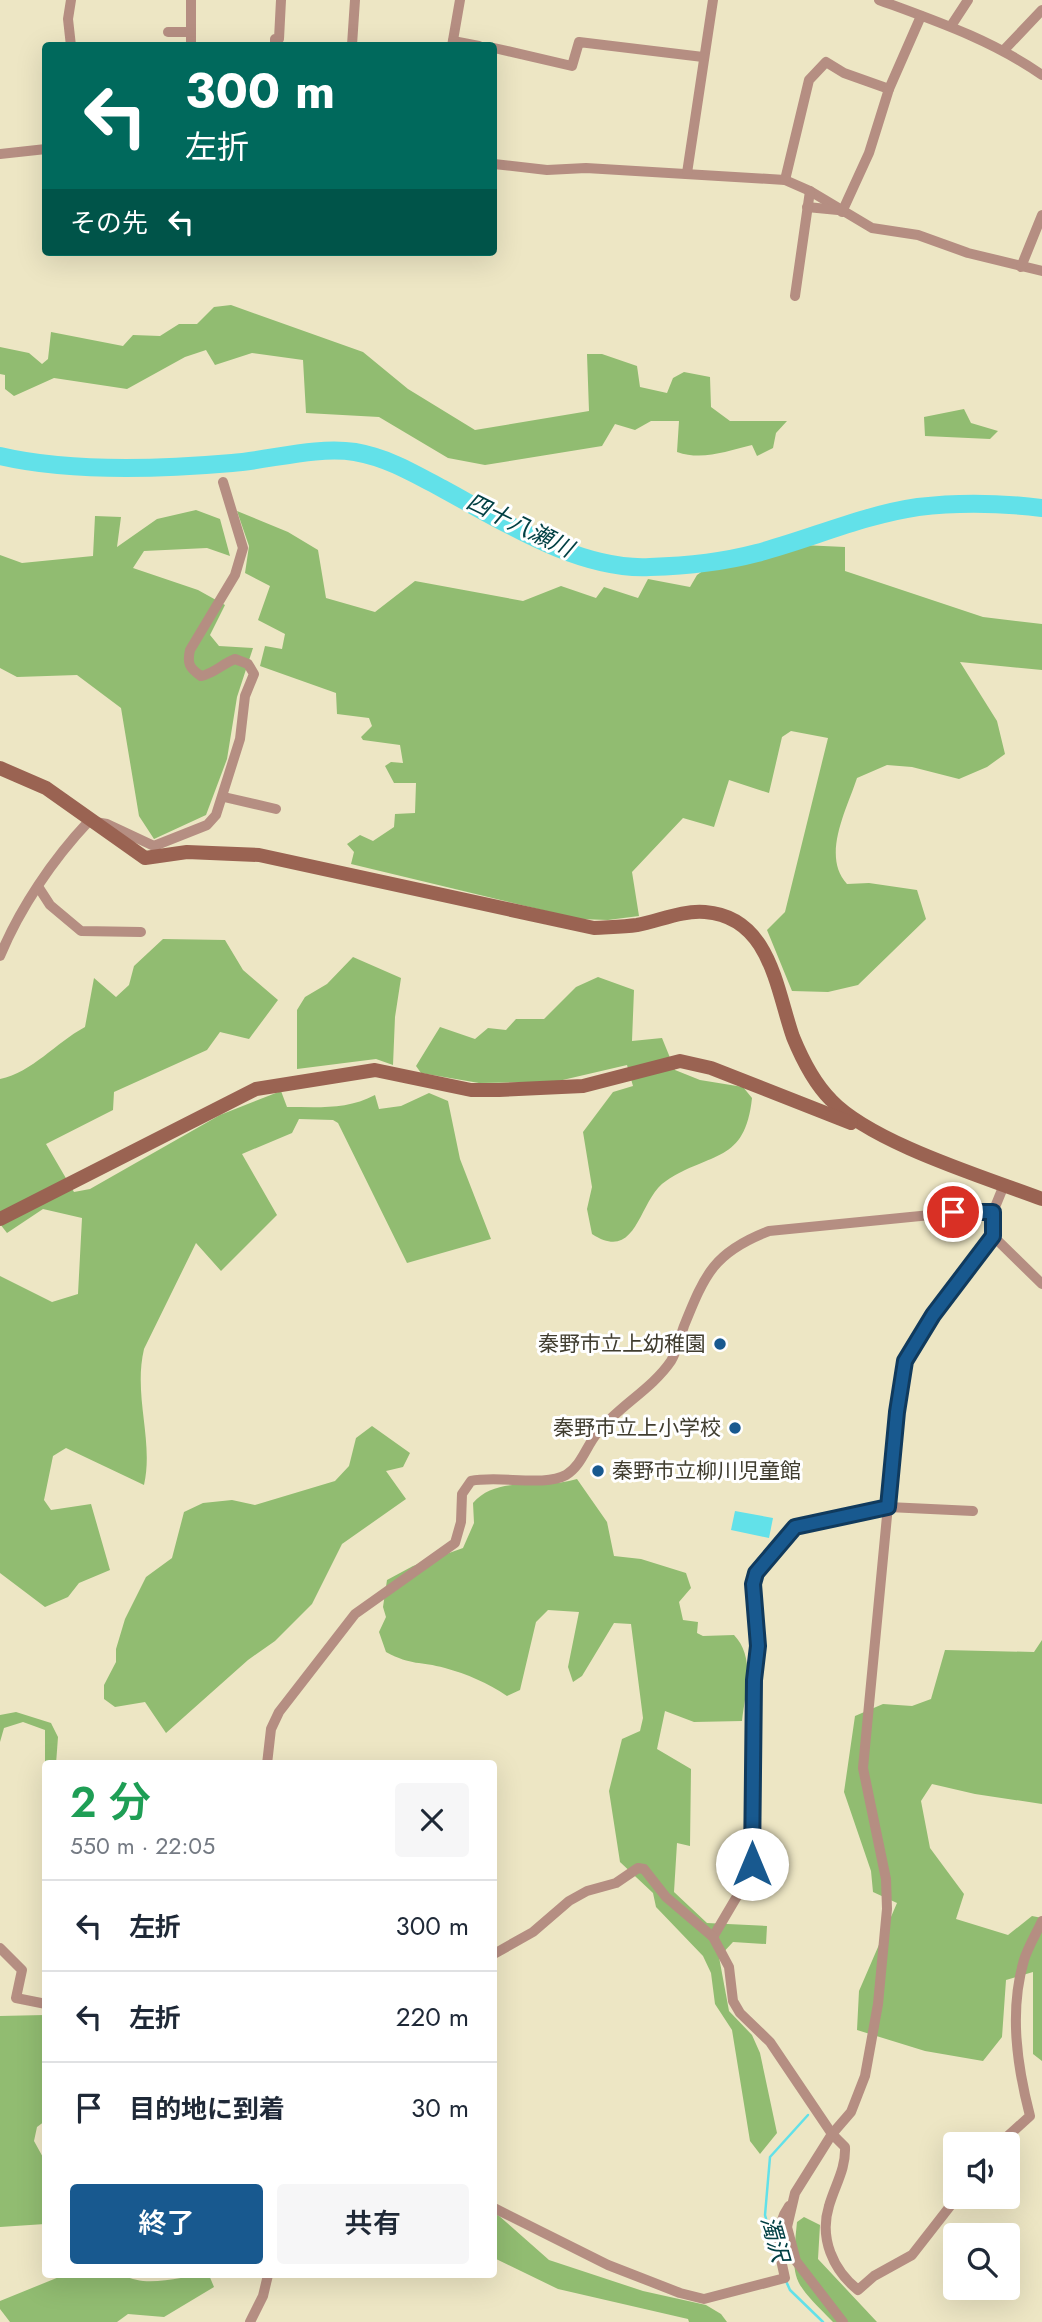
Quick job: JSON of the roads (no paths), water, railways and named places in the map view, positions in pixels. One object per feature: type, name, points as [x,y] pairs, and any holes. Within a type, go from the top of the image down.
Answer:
[{"type":"street","points":[[71,0],[68,19],[71,42]]},
{"type":"street","points":[[191,0],[191,42]]},
{"type":"street","points":[[275,42],[275,38],[279,38],[281,0]]},
{"type":"street","points":[[352,42],[355,0]]},
{"type":"street","points":[[453,42],[460,0]]},
{"type":"street","points":[[687,173],[713,0]]},
{"type":"street","points":[[951,26],[968,0]]},
{"type":"street","points":[[888,1],[1004,50],[1042,75]]},
{"type":"street","points":[[1004,50],[1042,10]]},
{"type":"street","points":[[840,211],[869,153],[889,89],[921,16]]},
{"type":"street","points":[[168,32],[191,32]]},
{"type":"street","points":[[497,49],[577,67],[579,42],[703,57]]},
{"type":"street","points":[[785,180],[809,80],[826,62],[844,73],[889,89]]},
{"type":"street","points":[[0,154],[42,149]]},
{"type":"street","points":[[497,164],[547,170],[687,173],[785,180],[810,191],[872,228],[918,235],[968,253],[1042,271]]},
{"type":"street","points":[[796,296],[810,191]]},
{"type":"street","points":[[807,207],[840,211]]},
{"type":"street","points":[[1021,267],[1042,215]]},
{"type":"street","points":[[89,821],[107,824],[154,846],[206,825],[216,815],[224,797],[240,739],[245,695],[254,674],[248,664],[235,659],[223,663],[214,673],[201,676],[191,669],[188,661],[190,650],[234,575],[243,548],[223,482]]},
{"type":"street","points":[[0,768],[46,788],[89,821],[145,858],[187,852],[259,855],[594,928],[636,925],[696,912],[723,916],[745,927],[758,939],[766,952],[794,1038],[810,1072],[832,1101],[865,1129]]},
{"type":"street","points":[[224,797],[268,812]]},
{"type":"street","points":[[0,956],[12,928],[68,843],[89,821]]},
{"type":"street","points":[[39,888],[50,905],[81,931],[141,932]]},
{"type":"street","points":[[0,1219],[256,1090],[375,1070],[471,1090],[583,1086],[662,1063],[688,1061],[1042,1199]]},
{"type":"street","points":[[844,2322],[796,2261],[787,2227],[794,2193],[832,2134],[851,2112],[865,2076],[878,2004],[887,1909],[886,1879],[863,1768],[897,1412],[905,1361],[933,1315],[993,1236],[993,1212],[1004,1185]]},
{"type":"street","points":[[267,1760],[271,1729],[279,1712],[355,1614],[455,1543],[461,1522],[461,1494],[471,1481],[486,1478],[528,1480],[564,1476],[576,1468],[597,1432],[671,1361],[699,1289],[710,1268],[726,1252],[741,1242],[769,1231],[981,1210],[993,1212]]},
{"type":"street","points":[[993,1236],[1042,1284]]},
{"type":"street","points":[[713,1937],[749,1876],[752,1864],[754,1680],[758,1646],[753,1584],[756,1573],[795,1527],[888,1507],[974,1511]]},
{"type":"street","points":[[497,1952],[533,1932],[578,1896],[616,1883],[638,1868],[644,1868],[666,1897],[713,1937],[729,1966],[733,2001],[740,2013],[770,2042],[832,2134],[845,2147],[845,2158],[827,2214],[827,2243],[831,2258],[845,2280],[858,2290],[874,2276],[912,2255],[948,2209]]},
{"type":"street","points":[[1012,2132],[1030,2116],[1020,2067],[1016,2010],[1024,1960],[1042,1921]]},
{"type":"street","points":[[0,1948],[22,1970],[16,1998],[42,2003]]},
{"type":"street","points":[[497,2210],[608,2265],[680,2293],[704,2299],[785,2278],[779,2252],[780,2219],[791,2204]]},
{"type":"street","points":[[250,2322],[263,2296],[267,2278]]},
{"type":"water","points":[[735,1511],[773,1518],[769,1538],[731,1530]]},
{"type":"waterway","name":"四十八瀬川","points":[[0,456],[55,465],[146,468],[232,463],[325,451],[355,452],[402,467],[543,542],[570,553],[624,566],[676,566],[731,559],[857,521],[918,507],[980,504],[1042,508]]},
{"type":"waterway","name":"濁沢","points":[[775,2252],[765,2215],[770,2157],[808,2115]]},
{"type":"waterway","name":"濁沢","points":[[786,2281],[790,2290],[823,2322]]},
{"type":"place","name":"秦野市立上幼稚園","points":[[720,1344]]},
{"type":"place","name":"秦野市立上小学校","points":[[735,1428]]},
{"type":"place","name":"秦野市立柳川児童館","points":[[598,1471]]}]
